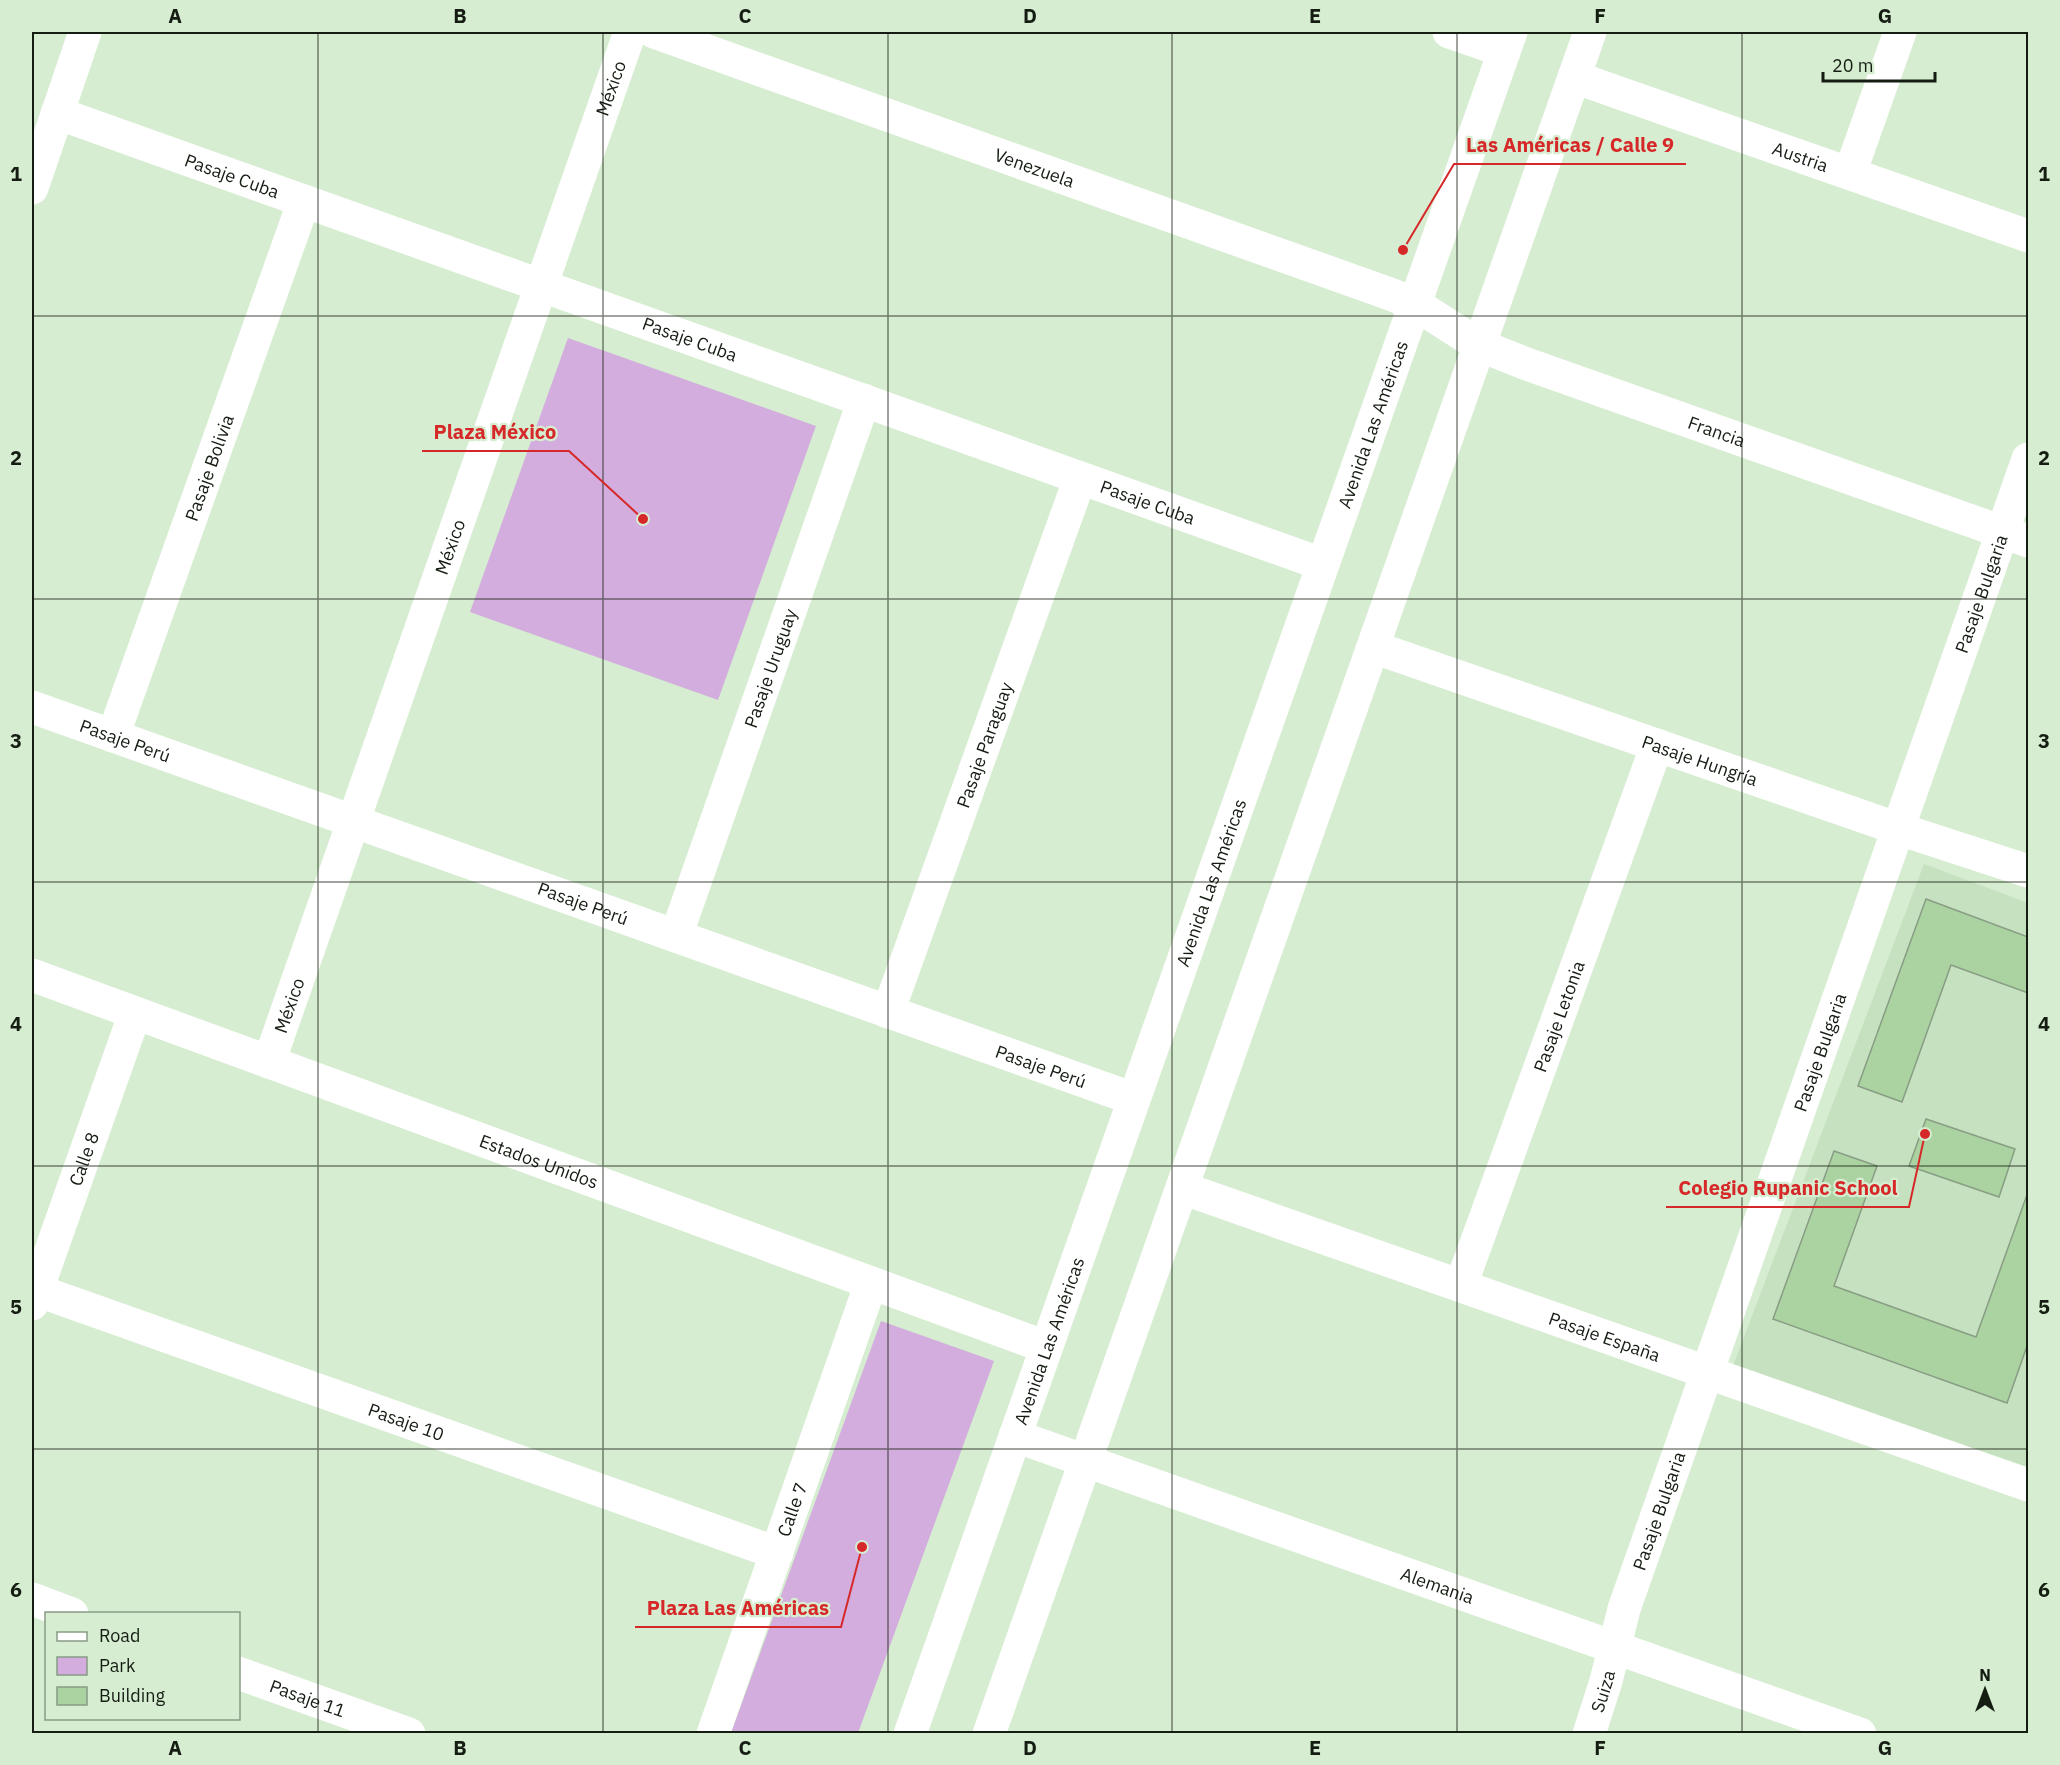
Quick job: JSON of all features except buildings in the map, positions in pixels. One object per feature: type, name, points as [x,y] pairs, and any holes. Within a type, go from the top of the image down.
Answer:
[{"type":"street","points":[[32,188],[46,124],[86,32]]},
{"type":"street","name":"México","points":[[269,1062],[630,32]]},
{"type":"street","name":"Venezuela","points":[[654,32],[1414,303]]},
{"type":"street","points":[[1449,32],[1508,41]]},
{"type":"street","points":[[992,1733],[1590,32]]},
{"type":"street","points":[[1850,173],[1900,32]]},
{"type":"street","name":"Avenida Las Américas","points":[[910,1734],[1508,41]]},
{"type":"street","name":"Austria","points":[[1574,77],[2028,236]]},
{"type":"street","name":"Pasaje Cuba","points":[[46,124],[304,201],[1322,564]]},
{"type":"street","name":"Pasaje Bolivia","points":[[113,736],[304,201]]},
{"type":"street","name":"Francia","points":[[1414,303],[1479,345],[1524,363],[2016,536]]},
{"type":"street","name":"Pasaje Uruguay","points":[[676,936],[864,400]]},
{"type":"street","name":"Pasaje Bulgaria","points":[[1614,1648],[1624,1609],[1899,829],[2016,536],[2028,459]]},
{"type":"street","name":"Pasaje Paraguay","points":[[888,1012],[1080,478]]},
{"type":"street","name":"Pasaje Hungría","points":[[1372,647],[1899,829],[2028,870]]},
{"type":"street","name":"Pasaje Perú","points":[[32,707],[1134,1099]]},
{"type":"street","name":"Pasaje Letonia","points":[[1461,1285],[1657,745]]},
{"type":"street","name":"Estados Unidos","points":[[32,975],[1046,1347]]},
{"type":"street","name":"Calle 8","points":[[34,1297],[135,1013]]},
{"type":"street","name":"Pasaje España","points":[[1182,1188],[2028,1485]]},
{"type":"street","name":"Calle 7","points":[[713,1734],[871,1283]]},
{"type":"street","name":"Pasaje 10","points":[[34,1297],[777,1553]]},
{"type":"street","name":"Alemania","points":[[1015,1436],[1860,1734]]},
{"type":"street","points":[[32,1599],[67,1612]]},
{"type":"street","name":"Suiza","points":[[1589,1734],[1614,1648]]},
{"type":"street","name":"Pasaje 11","points":[[240,1674],[409,1734]]},
{"type":"shaded area","points":[[1924,864],[2028,903],[2028,1467],[1733,1366]]},
{"type":"green space","points":[[568,338],[816,426],[718,700],[470,612]]},
{"type":"green space","points":[[881,1321],[994,1361],[858,1733],[731,1733]]},
{"type":"place","name":"Las Américas / Calle 9","points":[[1403,250]]},
{"type":"place","name":"Plaza México","points":[[643,519]]},
{"type":"place","name":"Colegio Rupanic School","points":[[1925,1134]]},
{"type":"place","name":"Plaza Las Américas","points":[[862,1547]]}]
